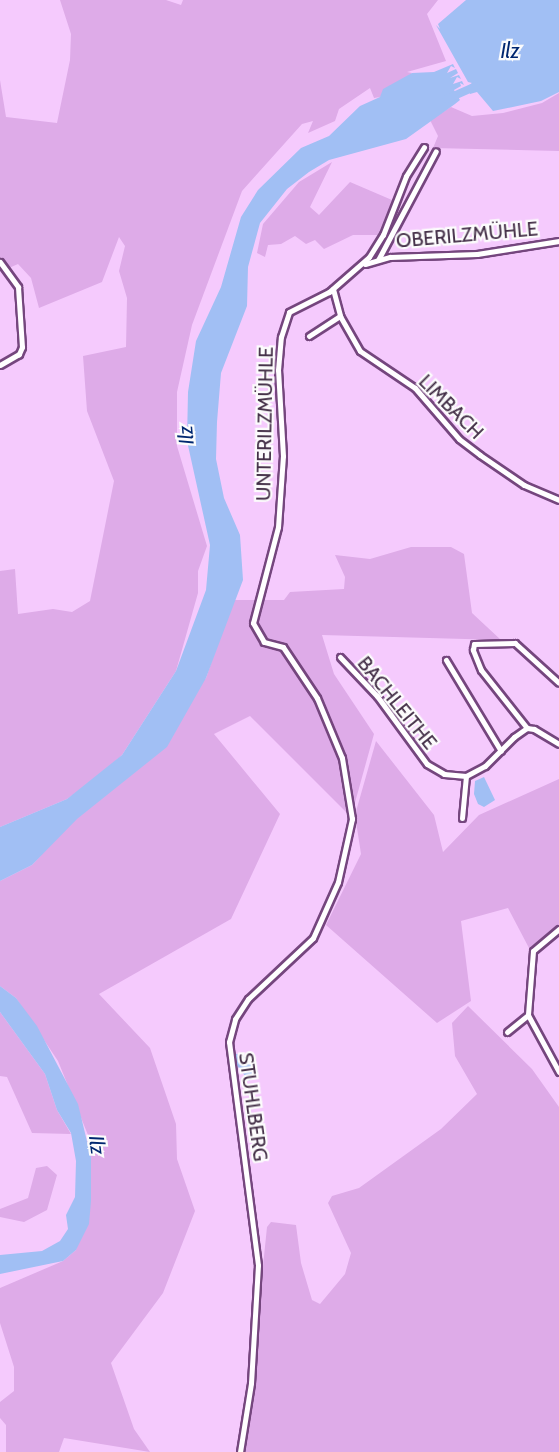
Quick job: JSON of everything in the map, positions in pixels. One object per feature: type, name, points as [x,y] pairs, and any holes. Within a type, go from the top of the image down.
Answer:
[{"type":"street","name":"OBERILZMÜHLE","points":[[363,264],[383,235],[405,177],[424,147]]},
{"type":"street","name":"OBERILZMÜHLE","points":[[378,260],[436,151]]},
{"type":"street","name":"OBERILZMÜHLE","points":[[363,264],[378,260],[477,254],[559,241]]},
{"type":"street","points":[[0,262],[18,287],[21,347],[19,354],[0,365]]},
{"type":"street","name":"UNTERILZMÜHLE","points":[[253,623],[278,527],[283,456],[278,370],[285,320],[294,308],[333,289],[363,264]]},
{"type":"street","points":[[309,336],[340,316],[333,289]]},
{"type":"street","name":"LIMBACH","points":[[340,316],[360,351],[415,388],[459,439],[524,485],[559,500]]},
{"type":"street","name":"STUHLBERG","points":[[240,1452],[251,1383],[258,1265],[229,1042],[234,1019],[248,999],[313,938],[338,882],[352,819],[342,758],[317,698],[283,648],[264,642],[253,623]]},
{"type":"street","points":[[559,683],[515,643],[474,644],[472,650],[481,670],[527,728],[545,732],[559,744]]},
{"type":"street","name":"BACHLEITHE","points":[[340,657],[377,696],[427,764],[444,774],[466,776]]},
{"type":"street","points":[[446,660],[501,751]]},
{"type":"street","points":[[462,818],[466,776],[485,766],[527,728]]},
{"type":"street","points":[[559,929],[533,951],[530,963],[528,1015],[559,1072]]},
{"type":"street","points":[[507,1032],[528,1015]]},
{"type":"shaded area","points":[[60,0],[166,0],[181,5],[183,0],[438,0],[427,14],[446,61],[407,72],[412,73],[380,97],[374,98],[370,88],[339,109],[335,121],[308,133],[313,121],[302,124],[242,191],[192,325],[177,392],[177,446],[207,546],[198,571],[198,593],[176,671],[122,755],[98,777],[67,799],[0,827],[0,571],[15,569],[18,614],[53,609],[72,612],[90,601],[114,481],[87,411],[83,356],[126,347],[127,298],[119,271],[125,246],[119,237],[102,282],[39,308],[31,278],[18,264],[9,268],[0,259],[0,80],[6,117],[57,123],[70,60],[71,34]]},
{"type":"shaded area","points":[[559,93],[559,151],[433,148],[438,136],[430,120],[451,107],[472,116],[503,113],[542,103]]},
{"type":"shaded area","points":[[332,162],[310,207],[319,215],[350,182],[392,200],[381,235],[353,235],[324,249],[315,240],[306,244],[295,236],[281,244],[268,245],[265,257],[257,253],[263,224],[299,182]]},
{"type":"shaded area","points":[[411,547],[451,547],[464,554],[472,613],[501,640],[322,635],[334,674],[374,734],[351,817],[250,716],[214,734],[280,814],[231,919],[99,994],[150,1048],[176,1124],[177,1159],[195,1211],[163,1293],[111,1363],[134,1429],[150,1452],[64,1438],[59,1452],[6,1452],[6,1425],[0,1418],[0,1402],[14,1391],[14,1367],[0,1323],[0,1288],[63,1261],[76,1250],[88,1135],[58,1061],[16,998],[0,986],[0,881],[32,865],[206,678],[233,600],[284,600],[290,592],[344,589],[345,577],[335,555],[370,559]]},
{"type":"shaded area","points":[[376,741],[434,815],[443,852],[479,815],[559,779],[559,926],[529,948],[508,908],[461,921],[471,1001],[437,1023],[326,925],[361,854],[355,815]]},
{"type":"shaded area","points":[[468,1006],[532,1069],[559,1107],[559,1452],[244,1452],[267,1227],[271,1222],[296,1225],[301,1263],[312,1300],[320,1304],[345,1274],[351,1253],[328,1203],[332,1196],[359,1188],[441,1129],[477,1094],[455,1056],[452,1023]]},
{"type":"shaded area","points":[[0,1012],[45,1074],[57,1110],[71,1134],[32,1133],[7,1077],[0,1076]]},
{"type":"shaded area","points":[[47,1166],[57,1175],[47,1210],[24,1222],[0,1217],[0,1209],[28,1198],[36,1168]]},
{"type":"water","name":"Ilz","points":[[466,0],[559,0],[559,92],[541,101],[493,111],[477,92],[470,94],[467,87],[472,83],[468,82],[436,25],[440,29],[438,24]]},
{"type":"water","points":[[453,64],[455,68],[451,66],[447,73],[456,69],[458,73],[450,78],[459,75],[461,79],[457,77],[453,84],[462,81],[464,85],[460,83],[461,86],[454,90],[460,100],[406,139],[329,160],[309,172],[287,189],[260,223],[248,267],[247,306],[221,373],[217,422],[216,459],[224,498],[240,535],[243,580],[206,678],[167,747],[77,819],[32,865],[0,881],[0,827],[67,799],[122,755],[176,671],[206,590],[210,545],[187,441],[188,392],[196,341],[221,287],[241,217],[258,190],[301,148],[329,136],[360,106],[380,97],[383,89],[412,73],[434,72]]},
{"type":"water","points":[[484,777],[495,800],[484,807],[478,804],[474,794],[475,781]]},
{"type":"water","points":[[0,986],[16,998],[37,1026],[78,1104],[91,1158],[91,1201],[89,1224],[76,1250],[63,1261],[0,1274],[0,1255],[42,1251],[60,1241],[68,1229],[66,1215],[75,1197],[76,1161],[71,1133],[57,1110],[45,1074],[0,1012]]},
{"type":"water","points":[[234,1053],[248,1058],[258,1072],[249,1081],[235,1063]]},
{"type":"waterway","name":"Ilz","points":[[447,99],[476,86]]}]
